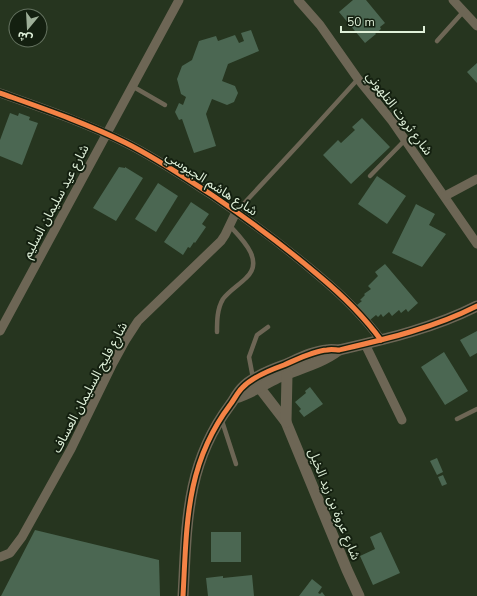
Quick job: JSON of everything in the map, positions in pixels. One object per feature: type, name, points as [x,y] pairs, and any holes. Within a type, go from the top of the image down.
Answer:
[{"type":"street","name":"شارع عيد سليمان السليم","points":[[0,331],[179,0]]},
{"type":"street","name":"شارع ثروت التلهوني","points":[[298,0],[320,25],[358,79],[405,140],[477,244]]},
{"type":"street","points":[[453,0],[477,26]]},
{"type":"street","name":"شارع هاشم الجيوسي","points":[[0,93],[106,134],[142,151],[178,173],[236,212],[299,258],[342,295],[367,321],[381,340]]},
{"type":"street","points":[[445,196],[477,179]]},
{"type":"street","name":"شارع فليح السليمان العساف","points":[[0,557],[10,553],[22,537],[71,449],[113,363],[138,321],[216,246],[225,235],[236,212]]},
{"type":"street","points":[[256,383],[280,366],[308,355],[327,350],[339,350],[365,344],[440,323],[477,306]]},
{"type":"street","points":[[365,344],[402,420]]},
{"type":"street","points":[[183,596],[188,512],[193,483],[201,455],[220,418],[242,388],[287,375],[300,368],[329,358],[339,350]]},
{"type":"street","name":"شارع عروة بن زيد الخيل","points":[[286,422],[287,375]]},
{"type":"street","name":"شارع عروة بن زيد الخيل","points":[[256,383],[286,422],[359,596]]},
{"type":"lane","points":[[437,41],[463,12]]},
{"type":"lane","name":"شارع فليح السليمان العساف","points":[[236,212],[358,79]]},
{"type":"lane","points":[[132,86],[165,105]]},
{"type":"lane","points":[[370,176],[405,140]]},
{"type":"lane","points":[[217,332],[217,320],[221,303],[224,298],[248,277],[253,265],[252,254],[242,239],[230,226]]},
{"type":"lane","points":[[256,383],[249,357],[257,335],[268,327]]},
{"type":"lane","points":[[458,419],[477,409]]},
{"type":"lane","points":[[220,418],[236,464]]},
{"type":"building","points":[[353,0],[366,0],[385,23],[380,27],[381,29],[376,34],[365,43],[339,12]]},
{"type":"building","points":[[251,30],[259,51],[228,64],[222,81],[235,86],[238,93],[234,102],[227,105],[212,99],[206,114],[216,146],[194,153],[182,119],[179,120],[175,112],[179,103],[183,105],[186,97],[181,94],[177,79],[182,66],[192,60],[199,41],[216,36],[218,41],[235,35],[239,43],[244,41],[241,33]]},
{"type":"building","points":[[477,63],[477,83],[467,72]]},
{"type":"building","points":[[10,113],[18,116],[19,113],[30,117],[29,120],[38,123],[22,165],[0,156],[0,140]]},
{"type":"building","points":[[362,118],[390,147],[351,184],[323,155],[338,140],[341,143],[355,130],[352,127]]},
{"type":"building","points":[[119,167],[125,167],[143,178],[116,221],[93,208]]},
{"type":"building","points":[[377,176],[406,196],[387,224],[358,204]]},
{"type":"building","points":[[158,183],[178,196],[156,232],[135,219]]},
{"type":"building","points":[[191,202],[209,214],[202,224],[206,227],[195,243],[194,242],[190,248],[188,247],[183,255],[164,242]]},
{"type":"building","points":[[416,204],[435,214],[429,225],[446,234],[422,267],[392,253]]},
{"type":"building","points":[[385,264],[418,303],[408,312],[406,309],[401,313],[399,310],[392,316],[389,312],[383,317],[381,314],[378,317],[376,315],[370,320],[357,305],[362,301],[360,300],[365,295],[364,294],[371,289],[368,286],[378,276],[375,272]]},
{"type":"building","points":[[477,331],[477,353],[470,357],[460,340]]},
{"type":"building","points":[[444,352],[468,391],[445,405],[421,367]]},
{"type":"building","points":[[310,387],[323,404],[304,417],[299,411],[301,409],[295,402],[306,393],[305,391]]},
{"type":"building","points":[[437,458],[443,472],[437,475],[430,461]]},
{"type":"building","points":[[443,475],[447,484],[442,486],[438,477]]},
{"type":"building","points":[[35,530],[159,560],[160,596],[1,596]]},
{"type":"building","points":[[211,532],[241,532],[241,562],[211,562]]},
{"type":"building","points":[[381,532],[400,573],[373,585],[360,556],[375,549],[370,537]]},
{"type":"building","points":[[252,575],[254,596],[208,596],[206,578]]},
{"type":"building","points":[[312,579],[322,587],[318,593],[320,594],[322,592],[325,596],[299,596]]},
{"type":"cycle path","points":[[0,93],[80,122],[126,143],[159,161],[212,195],[266,234],[327,282],[359,313],[381,340]]},
{"type":"cycle path","points":[[183,596],[188,520],[196,473],[204,450],[215,428],[237,394],[246,384],[262,374],[311,354],[322,351],[339,350],[410,332],[444,321],[477,306]]}]
